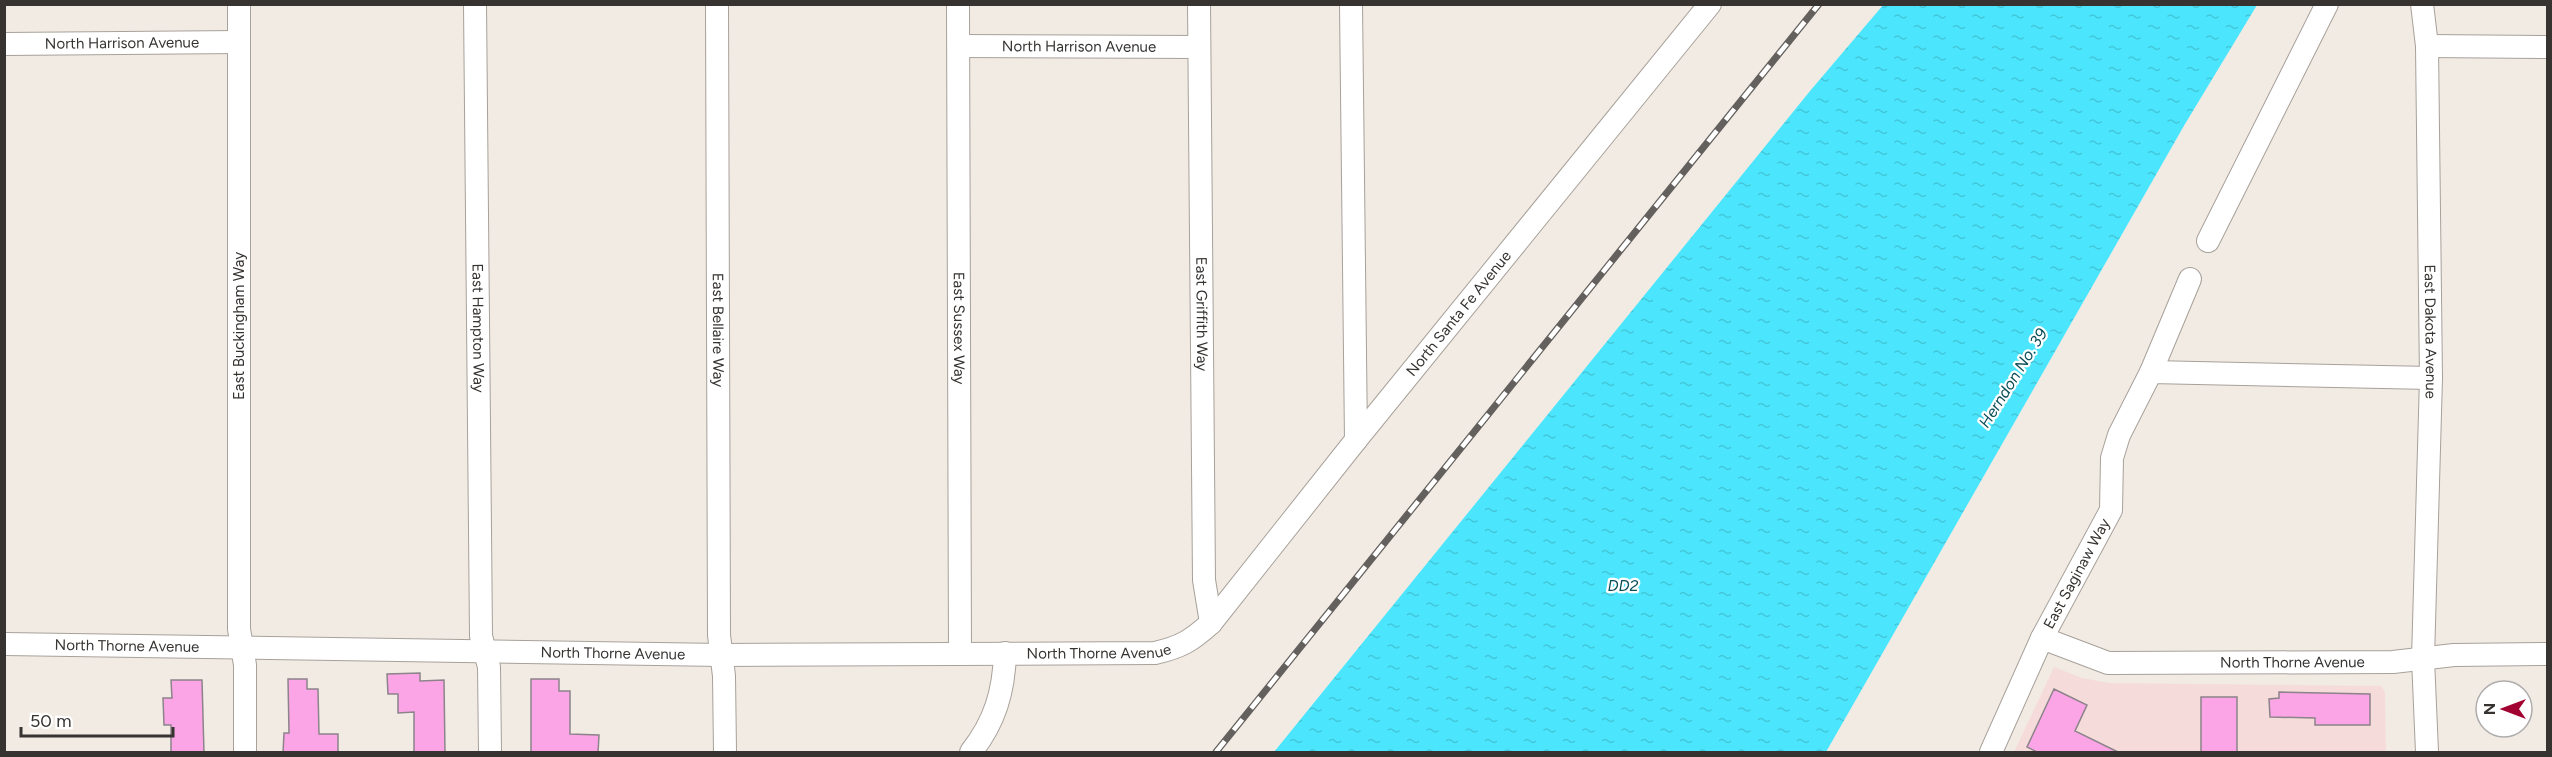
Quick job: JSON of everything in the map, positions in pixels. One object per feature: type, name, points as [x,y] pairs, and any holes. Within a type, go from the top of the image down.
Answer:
[{"type":"street","name":"East Buckingham Way","points":[[239,4],[240,630],[245,665],[245,753]]},
{"type":"street","name":"East Hampton Way","points":[[475,4],[481,636],[489,667],[490,753]]},
{"type":"street","name":"East Bellaire Way","points":[[717,4],[718,635],[724,676],[725,753]]},
{"type":"street","name":"East Sussex Way","points":[[958,4],[960,653]]},
{"type":"street","name":"East Griffith Way","points":[[1199,4],[1204,580],[1211,623]]},
{"type":"street","points":[[1351,4],[1356,440]]},
{"type":"street","name":"North Santa Fe Avenue","points":[[1211,623],[1356,440],[1710,4]]},
{"type":"street","points":[[2208,241],[2327,4]]},
{"type":"street","name":"East Dakota Avenue","points":[[2422,4],[2427,46],[2431,378],[2423,659],[2427,753]]},
{"type":"street","name":"North Harrison Avenue","points":[[4,44],[240,42]]},
{"type":"street","name":"North Harrison Avenue","points":[[959,46],[1199,47]]},
{"type":"street","points":[[2427,46],[2547,47]]},
{"type":"street","points":[[2190,279],[2151,372],[2378,379],[2431,378]]},
{"type":"street","name":"East Saginaw Way","points":[[1991,753],[2042,638],[2111,510],[2112,458],[2119,435],[2151,372]]},
{"type":"street","name":"North Thorne Avenue","points":[[4,644],[722,655],[1155,653],[1177,648],[1193,640],[1211,623]]},
{"type":"street","name":"North Thorne Avenue","points":[[2042,638],[2108,663],[2392,662],[2454,655],[2547,654]]},
{"type":"street","points":[[971,753],[987,730],[996,711],[1002,692],[1005,653]]},
{"type":"shaded area","points":[[2054,667],[2082,678],[2109,683],[2381,686],[2385,692],[2386,752],[2014,752]]},
{"type":"water","name":"DD2","points":[[1884,4],[2257,5],[2185,124],[1826,752],[1274,752],[1810,91]]},
{"type":"building","points":[[420,673],[420,681],[444,680],[445,753],[414,753],[414,712],[398,713],[398,694],[388,694],[387,674]]},
{"type":"building","points":[[288,679],[307,679],[307,689],[318,689],[319,734],[338,734],[338,753],[283,753],[284,733],[289,733]]},
{"type":"building","points":[[531,679],[559,679],[559,691],[570,691],[570,734],[599,735],[598,753],[531,753]]},
{"type":"building","points":[[171,680],[202,680],[204,753],[171,753],[171,725],[164,725],[163,698],[172,698]]},
{"type":"building","points":[[2054,689],[2087,705],[2075,731],[2120,753],[2039,753],[2027,747]]},
{"type":"building","points":[[2279,692],[2370,694],[2370,725],[2315,725],[2315,718],[2270,717],[2269,699],[2279,698]]},
{"type":"building","points":[[2201,697],[2237,697],[2237,753],[2201,753]]},
{"type":"railway","points":[[1216,752],[1819,4]]},
{"type":"water label","name":"Herndon No. 39","points":[[2013,378]]}]
